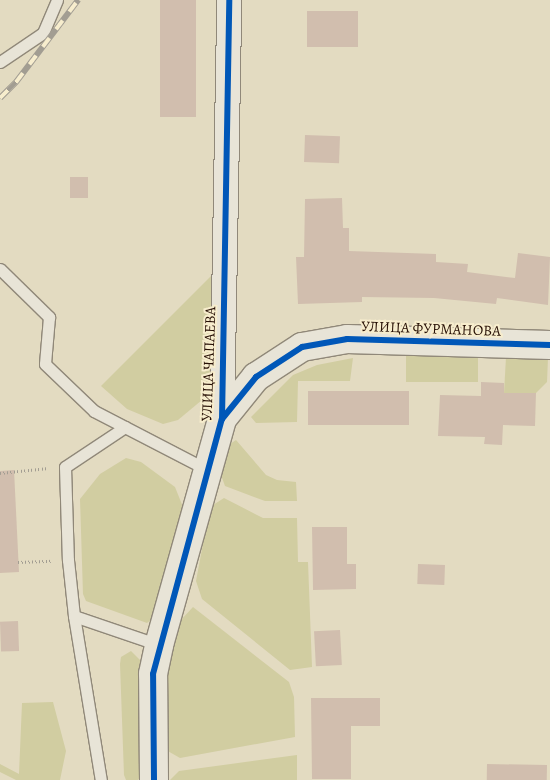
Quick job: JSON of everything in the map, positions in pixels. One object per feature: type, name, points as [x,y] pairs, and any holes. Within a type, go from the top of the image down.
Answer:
[{"type":"street","name":"УЛИЦА ЧАПАЕВА","points":[[154,780],[153,674],[159,645],[222,420],[229,0]]},
{"type":"street","name":"УЛИЦА ФУРМАНОВА","points":[[222,420],[256,377],[302,347],[347,339],[550,345]]},
{"type":"lane","points":[[0,62],[43,33],[57,0]]},
{"type":"lane","points":[[0,269],[49,317],[45,364],[94,411],[208,470]]},
{"type":"lane","points":[[100,780],[74,616],[68,560],[64,467],[125,427]]},
{"type":"lane","points":[[74,616],[159,645]]},
{"type":"path","points":[[0,472],[64,467]]},
{"type":"path","points":[[18,562],[68,560]]},
{"type":"shaded area","points":[[213,274],[213,372],[202,400],[178,420],[163,424],[127,409],[101,386]]},
{"type":"shaded area","points":[[406,355],[478,355],[478,382],[406,382]]},
{"type":"shaded area","points":[[506,357],[548,358],[547,382],[536,393],[504,393]]},
{"type":"shaded area","points":[[353,358],[350,381],[298,381],[297,422],[256,423],[251,417],[293,375],[317,365]]},
{"type":"shaded area","points":[[236,440],[266,475],[277,480],[296,482],[297,501],[265,501],[225,486],[221,475],[230,444]]},
{"type":"shaded area","points":[[126,458],[141,462],[175,487],[185,512],[156,616],[147,623],[86,601],[83,594],[80,499],[100,474]]},
{"type":"shaded area","points":[[224,498],[263,518],[297,518],[298,562],[308,562],[312,667],[290,670],[202,599],[196,581],[210,507]]},
{"type":"shaded area","points":[[193,607],[289,682],[294,697],[295,737],[180,758],[166,750],[166,675],[180,621]]},
{"type":"shaded area","points":[[131,651],[143,663],[141,776],[138,780],[126,780],[124,775],[120,664],[121,657]]},
{"type":"shaded area","points":[[53,702],[66,751],[60,780],[16,780],[0,772],[0,764],[19,774],[22,703]]},
{"type":"shaded area","points":[[297,755],[297,780],[170,780],[179,771]]},
{"type":"building","points":[[160,0],[196,0],[196,117],[160,117]]},
{"type":"building","points":[[307,11],[358,11],[358,47],[307,47]]},
{"type":"building","points":[[305,135],[340,136],[339,163],[304,162]]},
{"type":"building","points":[[70,177],[88,177],[88,198],[70,198]]},
{"type":"building","points":[[342,198],[343,228],[349,228],[349,251],[436,254],[436,262],[468,264],[467,272],[515,278],[518,253],[550,257],[548,305],[497,298],[496,304],[434,298],[362,297],[362,302],[298,304],[296,257],[304,257],[305,199]]},
{"type":"building","points":[[481,382],[504,383],[504,393],[536,393],[535,426],[503,425],[502,445],[484,444],[485,437],[438,436],[440,395],[481,396]]},
{"type":"building","points":[[308,391],[409,391],[409,425],[308,425]]},
{"type":"building","points":[[14,470],[19,572],[0,573],[0,471]]},
{"type":"building","points":[[312,527],[347,527],[347,564],[356,564],[356,589],[313,590]]},
{"type":"building","points":[[418,564],[445,565],[444,585],[417,584]]},
{"type":"building","points":[[18,621],[19,651],[1,652],[0,622]]},
{"type":"building","points":[[340,630],[342,665],[316,666],[314,631]]},
{"type":"building","points":[[311,698],[380,698],[380,726],[351,726],[351,779],[312,779]]},
{"type":"building","points":[[487,764],[547,765],[547,780],[487,780]]},
{"type":"railway","points":[[0,98],[16,82],[78,0]]},
{"type":"cycle path","points":[[154,780],[153,674],[222,419],[229,0]]},
{"type":"cycle path","points":[[222,419],[256,377],[302,347],[347,339],[550,345]]}]
